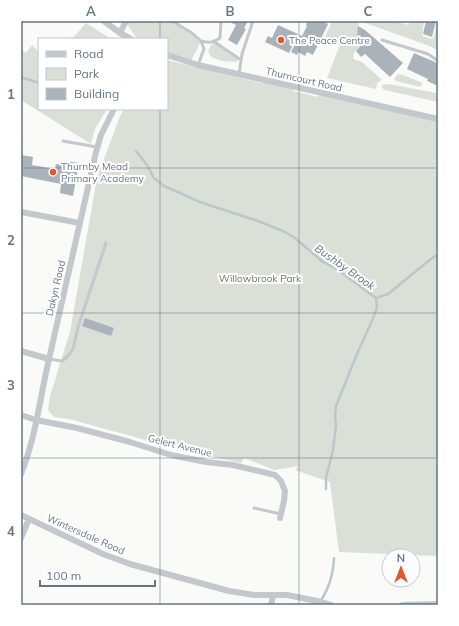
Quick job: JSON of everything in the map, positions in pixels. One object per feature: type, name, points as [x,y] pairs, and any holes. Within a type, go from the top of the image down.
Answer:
[{"type":"street","points":[[104,21],[129,38]]},
{"type":"street","points":[[120,33],[126,21]]},
{"type":"street","name":"Thurncourt Road","points":[[168,55],[239,74],[438,119]]},
{"type":"street","name":"Dakyn Road","points":[[21,474],[36,420],[97,147],[101,135],[113,110]]},
{"type":"street","points":[[21,212],[80,223]]},
{"type":"street","points":[[21,351],[49,359]]},
{"type":"street","name":"Gelert Avenue","points":[[21,415],[36,420],[85,430],[171,455],[206,462],[233,465],[275,475],[281,481],[285,491],[281,516]]},
{"type":"street","name":"Wintersdale Road","points":[[21,515],[103,554],[130,564],[229,591],[254,595],[287,595],[331,605]]},
{"type":"street","points":[[21,538],[29,519]]},
{"type":"street","points":[[272,605],[273,595]]},
{"type":"street","points":[[403,605],[434,604]]},
{"type":"lane","points":[[172,21],[201,40],[209,43],[220,38],[221,21]]},
{"type":"lane","points":[[239,74],[246,41],[253,21]]},
{"type":"lane","points":[[198,64],[204,49],[201,40]]},
{"type":"lane","points":[[382,40],[428,54],[438,61]]},
{"type":"lane","points":[[213,41],[241,60]]},
{"type":"lane","points":[[63,141],[97,147]]},
{"type":"lane","points":[[49,359],[62,361],[73,349],[78,328],[106,243]]},
{"type":"lane","points":[[254,508],[281,516]]},
{"type":"green space","points":[[172,21],[201,41],[191,61],[168,53],[168,38],[136,38],[126,22]]},
{"type":"green space","points":[[332,21],[359,21],[357,37],[363,42],[354,53],[353,59],[362,62],[382,80],[377,83],[376,89],[327,78],[340,45],[325,37]]},
{"type":"green space","points":[[360,21],[396,21],[408,25],[410,21],[424,21],[422,36],[433,39],[438,21],[438,51],[432,47]]},
{"type":"green space","points":[[86,23],[109,38],[73,38]]},
{"type":"green space","points":[[216,43],[240,58],[236,62],[222,61],[211,57],[208,51],[211,45]]},
{"type":"green space","points":[[32,45],[38,51],[38,110],[106,110],[95,129],[91,144],[21,100],[21,49],[26,53]]},
{"type":"green space","name":"Willowbrook Park","points":[[168,60],[261,83],[266,81],[293,89],[293,91],[318,97],[319,95],[438,121],[438,556],[421,555],[421,548],[381,548],[381,554],[339,552],[330,482],[295,470],[299,466],[274,470],[244,458],[241,463],[178,449],[69,419],[54,417],[48,410],[50,396],[70,332],[97,178],[123,110],[168,110]]},
{"type":"green space","points":[[398,74],[423,83],[420,87],[396,81],[394,79]]},
{"type":"green space","points":[[389,84],[436,93],[438,94],[438,102],[385,90],[382,88],[382,85]]},
{"type":"building","points":[[228,21],[248,21],[244,28],[246,29],[237,45],[228,40],[236,25]]},
{"type":"building","points":[[308,21],[322,21],[328,24],[313,55],[307,52],[305,56],[298,52],[297,55],[291,52],[300,35],[302,36]]},
{"type":"building","points":[[426,21],[436,21],[432,37],[423,34]]},
{"type":"building","name":"The Peace Centre","points":[[278,25],[298,34],[289,53],[265,42],[268,36],[272,38]]},
{"type":"building","points":[[358,26],[365,30],[403,63],[390,77],[365,54],[361,57],[356,51],[364,42],[357,37]]},
{"type":"building","points":[[414,53],[435,62],[438,65],[438,86],[427,81],[428,79],[407,69]]},
{"type":"building","points":[[21,155],[33,157],[32,165],[55,169],[56,164],[65,165],[66,161],[79,163],[73,196],[60,193],[61,184],[21,176]]},
{"type":"building","points":[[85,318],[114,328],[111,336],[82,326]]},
{"type":"waterway","name":"Bushby Brook","points":[[21,77],[38,83]]},
{"type":"waterway","name":"Bushby Brook","points":[[136,151],[147,165],[154,178],[164,186],[200,202],[258,221],[285,232],[295,238],[323,262],[335,268],[376,298],[377,308],[336,406],[336,426],[333,450],[326,478],[326,489]]},
{"type":"waterway","points":[[376,298],[388,294],[438,254]]},
{"type":"waterway","name":"Bushby Brook","points":[[318,605],[330,582],[334,558]]},
{"type":"place","name":"The Peace Centre","points":[[281,40]]},
{"type":"place","name":"Thurnby Mead Primary Academy","points":[[53,172]]}]
